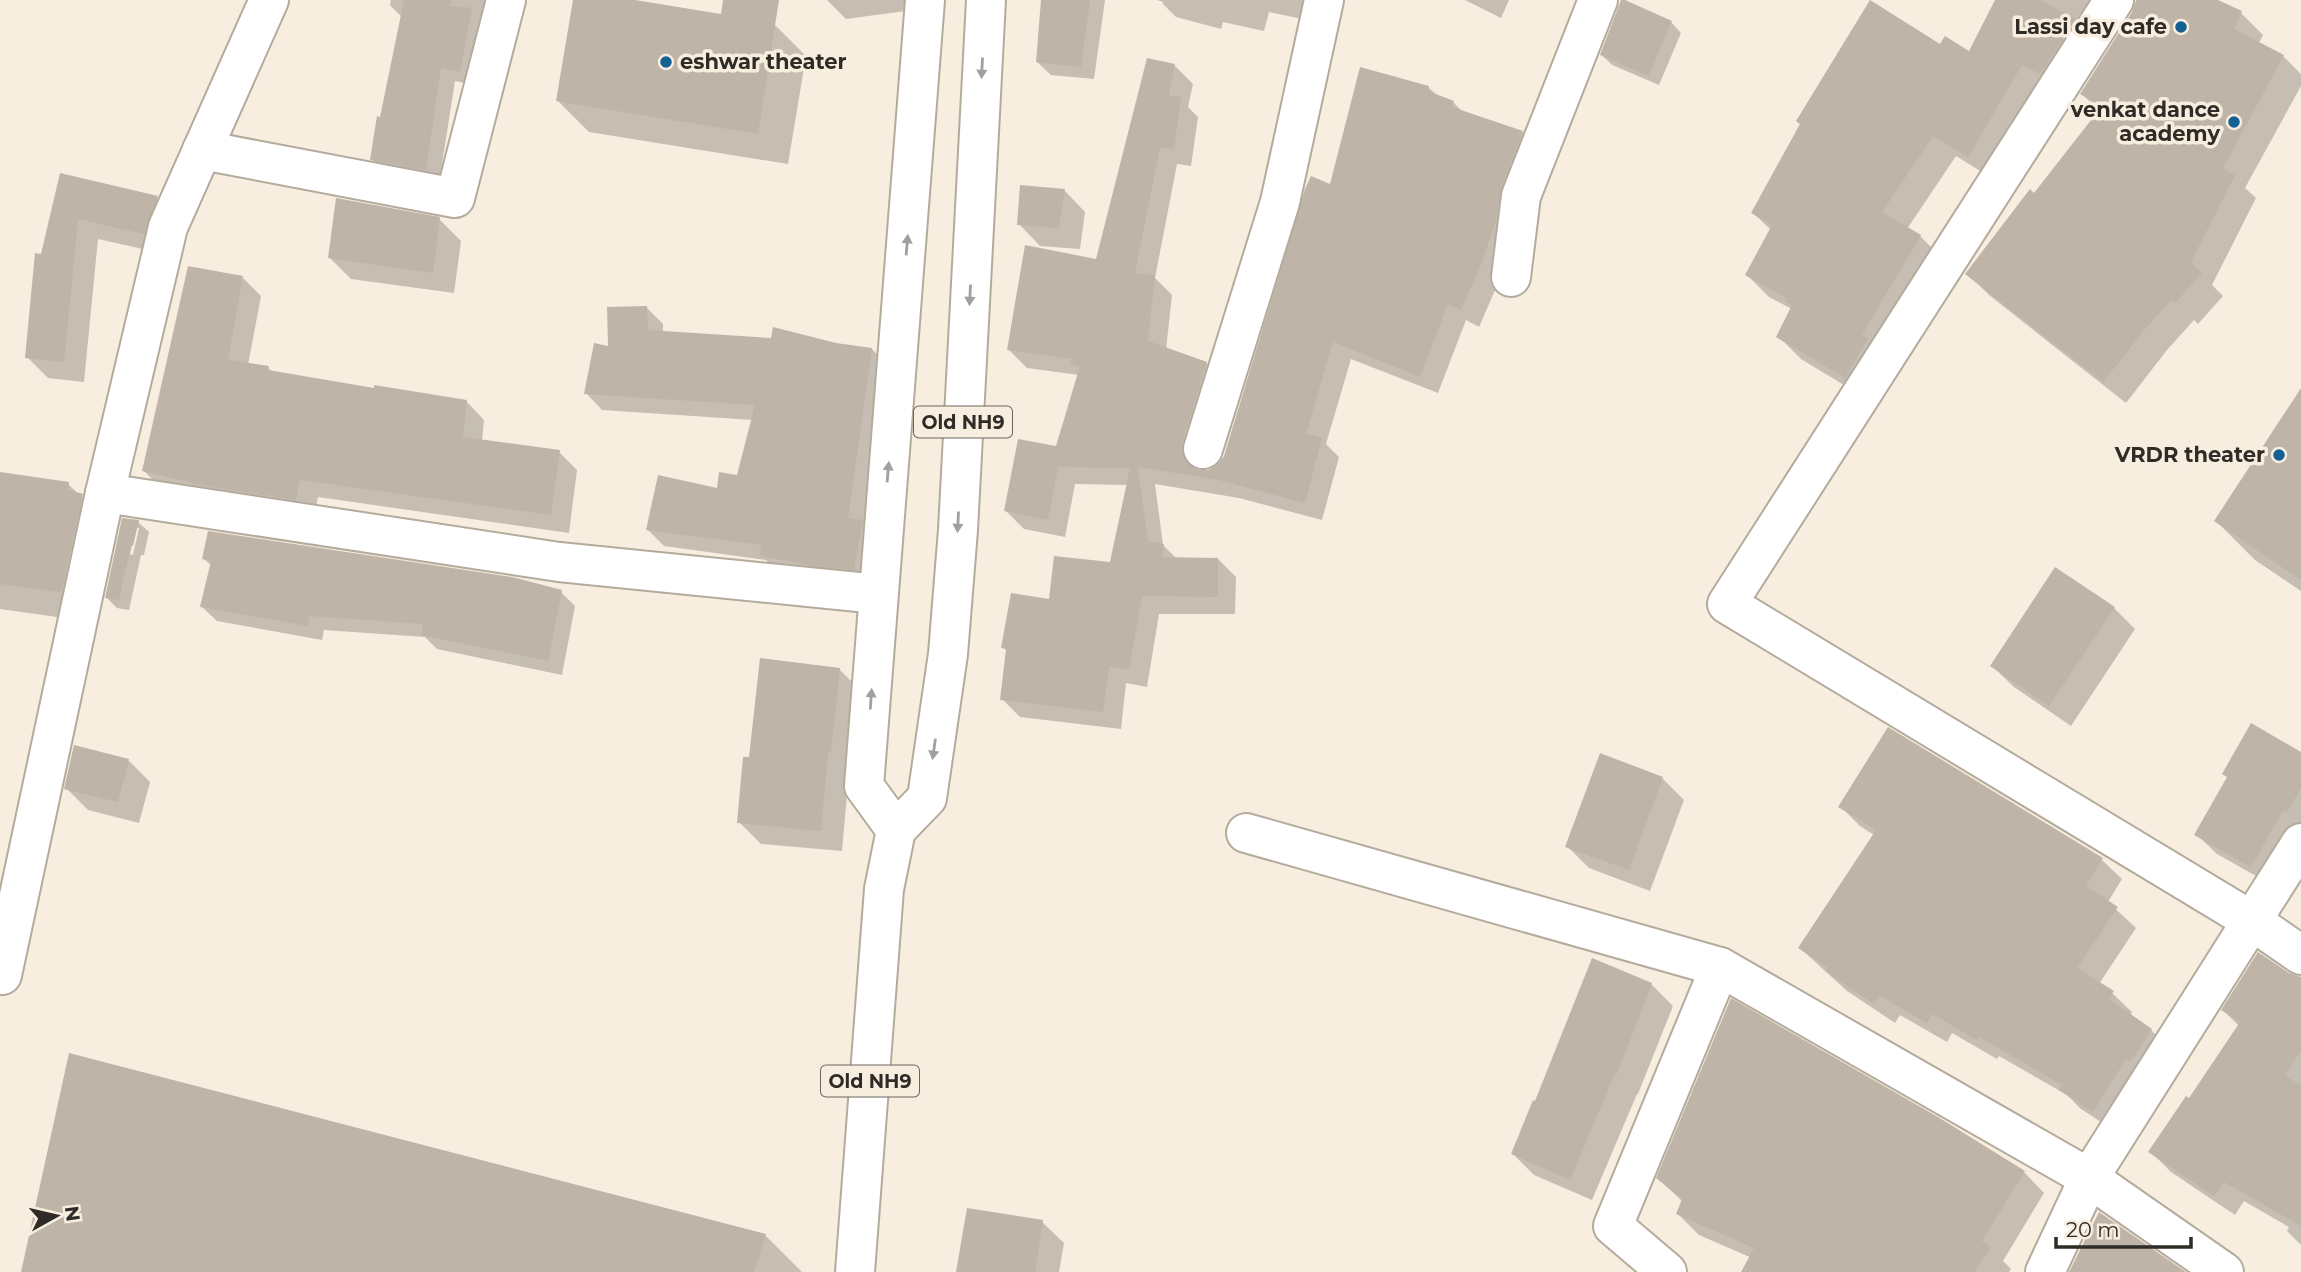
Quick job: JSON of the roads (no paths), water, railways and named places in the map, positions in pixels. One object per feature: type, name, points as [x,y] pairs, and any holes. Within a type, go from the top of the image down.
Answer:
[{"type":"street","points":[[2,975],[106,493],[168,227],[269,0]]},
{"type":"street","points":[[202,150],[456,198],[506,0]]},
{"type":"street","points":[[896,830],[864,786],[925,0]]},
{"type":"street","name":"Old NH9","points":[[855,1272],[884,889],[896,830],[927,798],[948,654],[958,530],[986,0]]},
{"type":"street","points":[[1203,449],[1279,202],[1324,0]]},
{"type":"street","points":[[1511,277],[1521,196],[1598,0]]},
{"type":"street","points":[[2115,0],[1727,604],[2252,921],[2301,955]]},
{"type":"street","points":[[106,493],[559,562],[878,594]]},
{"type":"street","points":[[1246,833],[1720,967],[2089,1178],[2224,1272]]},
{"type":"street","points":[[2045,1272],[2089,1178],[2301,843]]},
{"type":"street","points":[[1667,1272],[1613,1226],[1720,967]]},
{"type":"place","name":"Lassi day cafe","points":[[2181,27]]},
{"type":"place","name":"eshwar theater","points":[[666,62]]},
{"type":"place","name":"venkat dance academy","points":[[2234,122]]},
{"type":"place","name":"VRDR theater","points":[[2279,455]]}]
